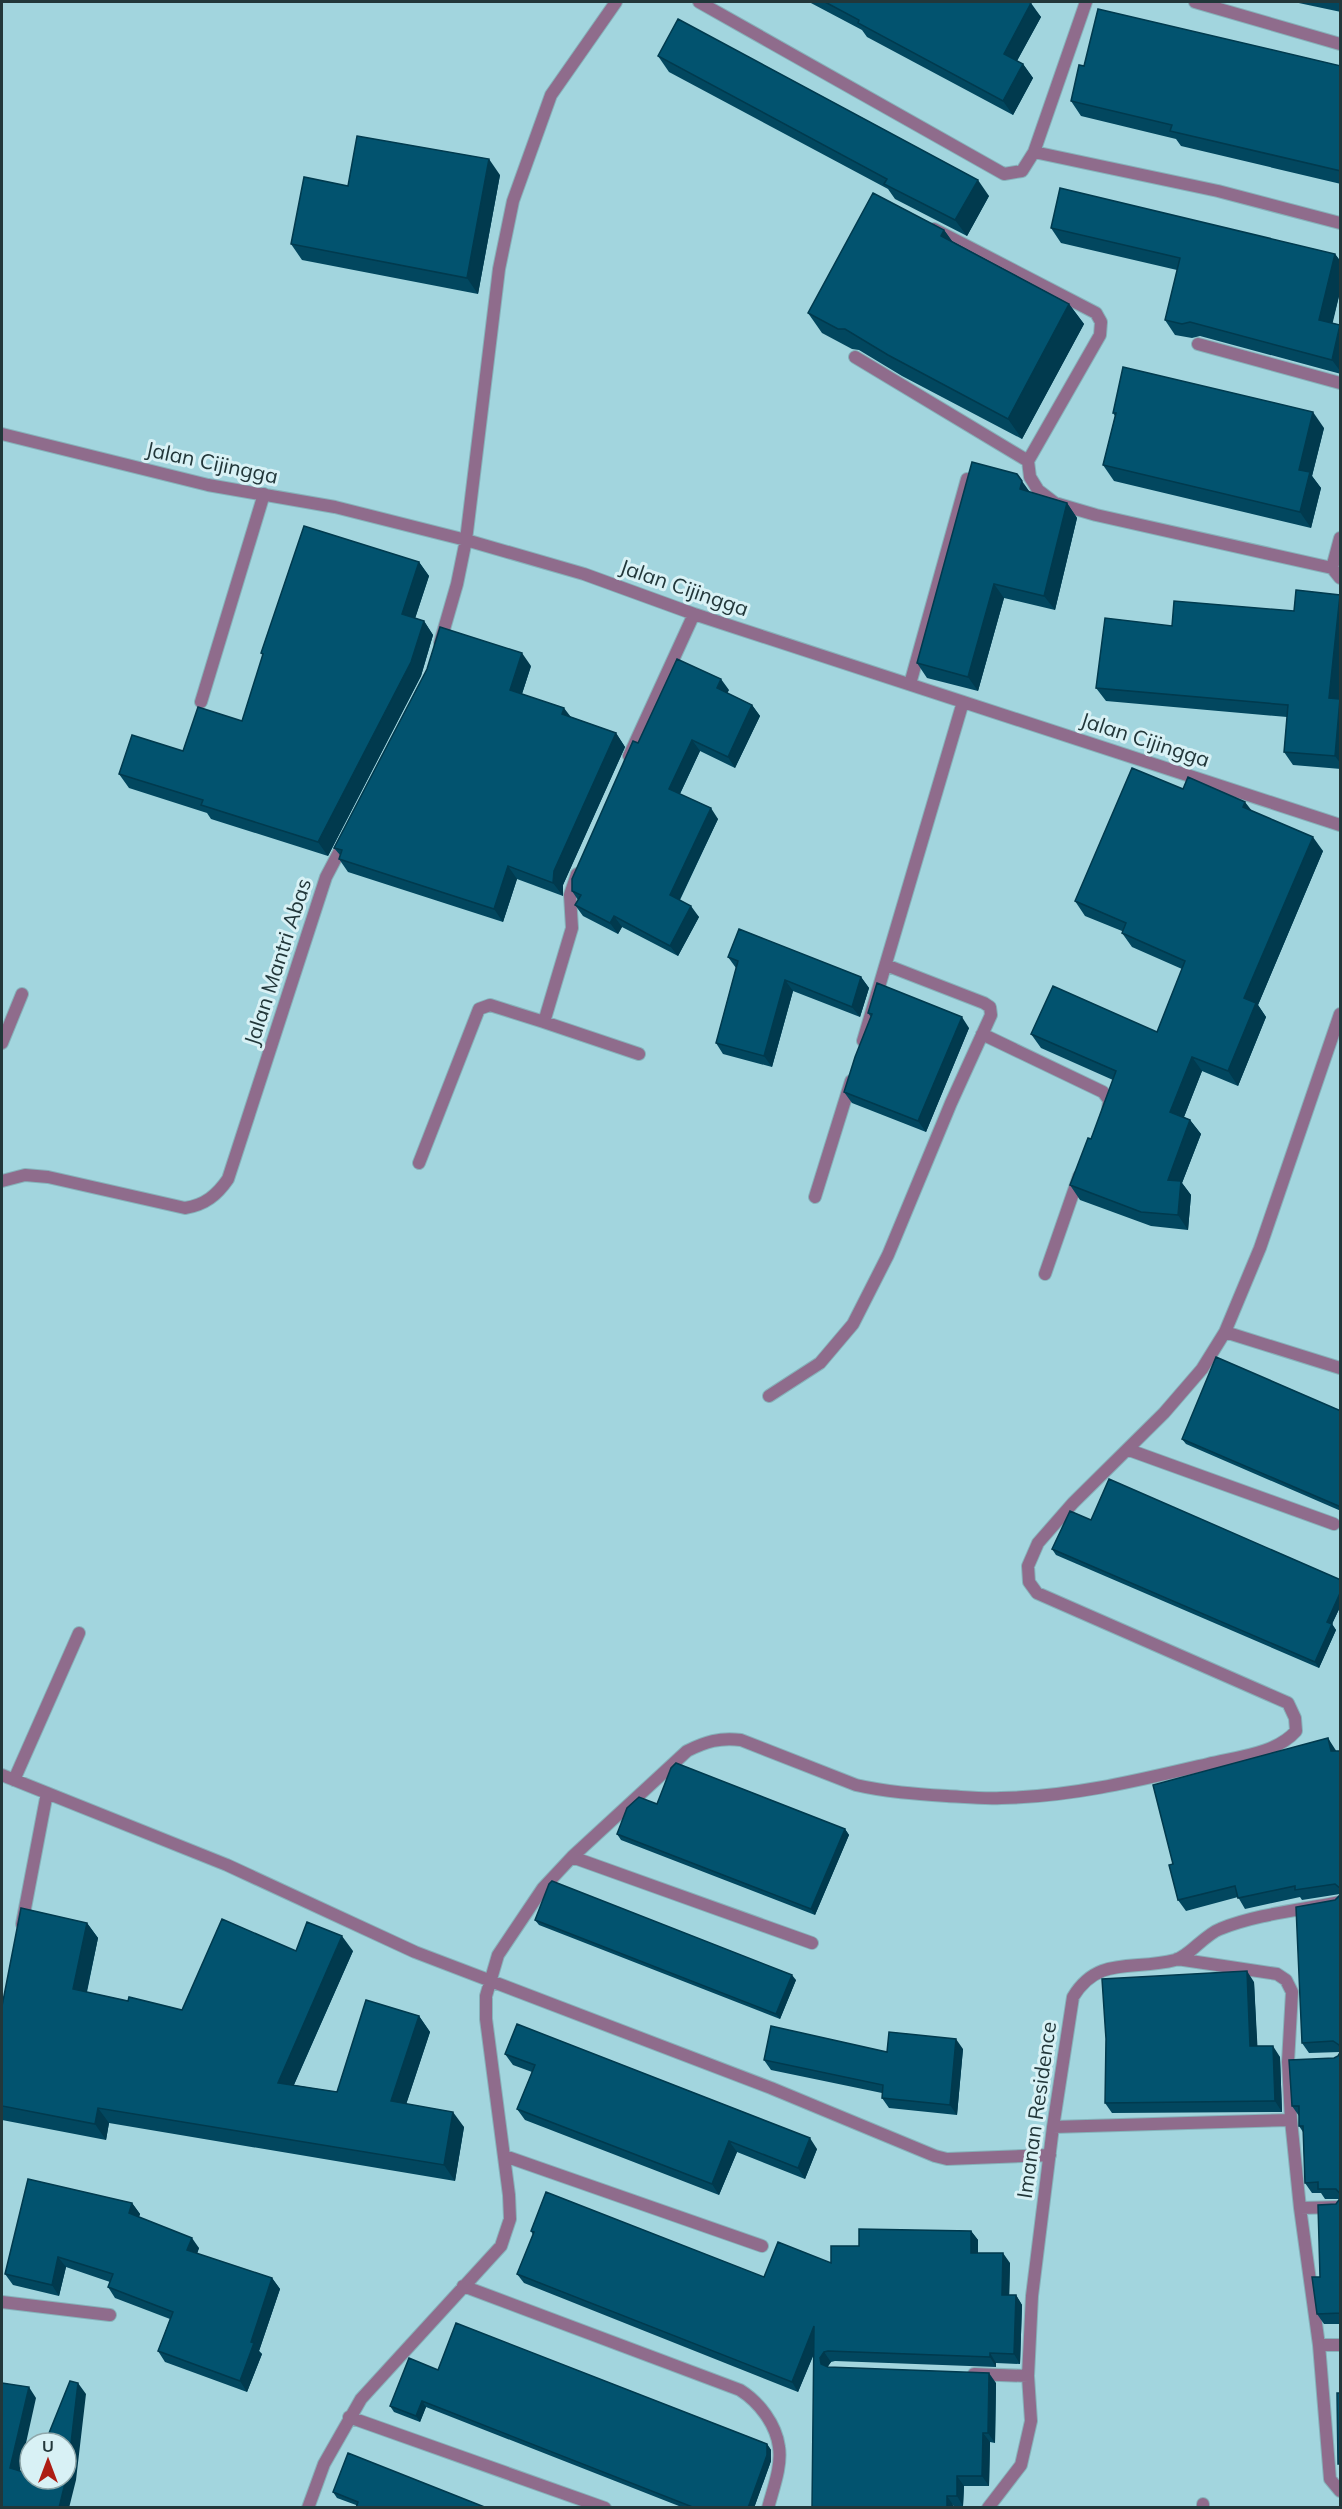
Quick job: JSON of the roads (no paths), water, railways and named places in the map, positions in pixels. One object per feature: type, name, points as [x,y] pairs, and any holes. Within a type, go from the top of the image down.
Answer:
[{"type":"street","points":[[435,658],[457,584],[466,540],[499,269],[513,201],[552,95],[616,2]]},
{"type":"street","points":[[699,2],[999,172],[1009,174],[1022,171],[1034,152],[1086,2]]},
{"type":"street","points":[[1195,2],[1341,44]]},
{"type":"street","points":[[1034,152],[1218,191],[1341,223]]},
{"type":"street","points":[[923,223],[1096,313],[1101,322],[1100,335],[1028,460],[1030,477],[1038,490],[1054,503],[1336,573],[1341,538]]},
{"type":"street","points":[[1198,344],[1341,383]]},
{"type":"street","points":[[855,357],[1028,460]]},
{"type":"street","name":"Jalan Cijingga","points":[[2,434],[208,485],[336,507],[466,540],[584,574],[694,614],[1341,825]]},
{"type":"street","points":[[910,684],[967,479]]},
{"type":"street","points":[[201,702],[264,494]]},
{"type":"street","points":[[624,766],[694,614]]},
{"type":"street","points":[[815,1197],[963,702]]},
{"type":"street","name":"Jalan Mantri Abas","points":[[2,1181],[25,1175],[48,1177],[185,1208],[213,1198],[228,1179],[326,877],[353,825]]},
{"type":"street","points":[[544,1022],[572,926],[571,888],[584,858]]},
{"type":"street","points":[[769,1396],[820,1363],[853,1324],[888,1255],[947,1112],[991,1015],[989,1005],[938,983],[886,965]]},
{"type":"street","points":[[2,1043],[22,994]]},
{"type":"street","points":[[418,1163],[479,1009],[490,1005],[639,1054]]},
{"type":"street","points":[[309,2508],[324,2464],[361,2399],[501,2246],[507,2231],[510,2219],[509,2195],[486,2019],[486,1996],[498,1955],[543,1888],[572,1857],[687,1751],[710,1740],[728,1738],[741,1740],[871,1789],[896,1793],[1000,1798],[1055,1794],[1147,1778],[1280,1744],[1296,1731],[1295,1718],[1288,1703],[1037,1593],[1029,1582],[1028,1566],[1038,1544],[1073,1503],[1164,1413],[1202,1369],[1225,1332],[1260,1248],[1341,1014]]},
{"type":"street","points":[[982,1034],[1103,1092],[1108,1096],[1110,1104],[1104,1121]]},
{"type":"street","points":[[1045,1274],[1071,1196],[1085,1164]]},
{"type":"street","points":[[1225,1332],[1341,1368]]},
{"type":"street","points":[[1129,1450],[1334,1524]]},
{"type":"street","points":[[14,1780],[79,1633]]},
{"type":"street","points":[[2,1775],[227,1865],[415,1952],[771,2088],[935,2156],[947,2158],[1050,2155]]},
{"type":"street","points":[[21,1932],[47,1793]]},
{"type":"street","points":[[572,1857],[812,1943]]},
{"type":"street","name":"Imanan Residence","points":[[988,2508],[1021,2465],[1031,2421],[1028,2376],[1032,2296],[1053,2127],[1073,1997],[1081,1984],[1098,1971],[1177,1959],[1210,1934],[1237,1923],[1341,1902]]},
{"type":"street","points":[[1177,1959],[1267,1971],[1286,1980],[1292,1992],[1294,2062],[1291,2120],[1300,2208],[1319,2345],[1330,2479],[1341,2491]]},
{"type":"street","points":[[1053,2127],[1291,2120]]},
{"type":"street","points":[[504,2156],[762,2246]]},
{"type":"street","points":[[1300,2208],[1341,2207]]},
{"type":"street","points":[[463,2286],[740,2391],[750,2397],[771,2422],[780,2447],[768,2508]]},
{"type":"street","points":[[2,2302],[110,2315]]},
{"type":"street","points":[[1319,2345],[1341,2345]]},
{"type":"street","points":[[960,2373],[1028,2376]]},
{"type":"street","points":[[349,2417],[605,2508]]}]
